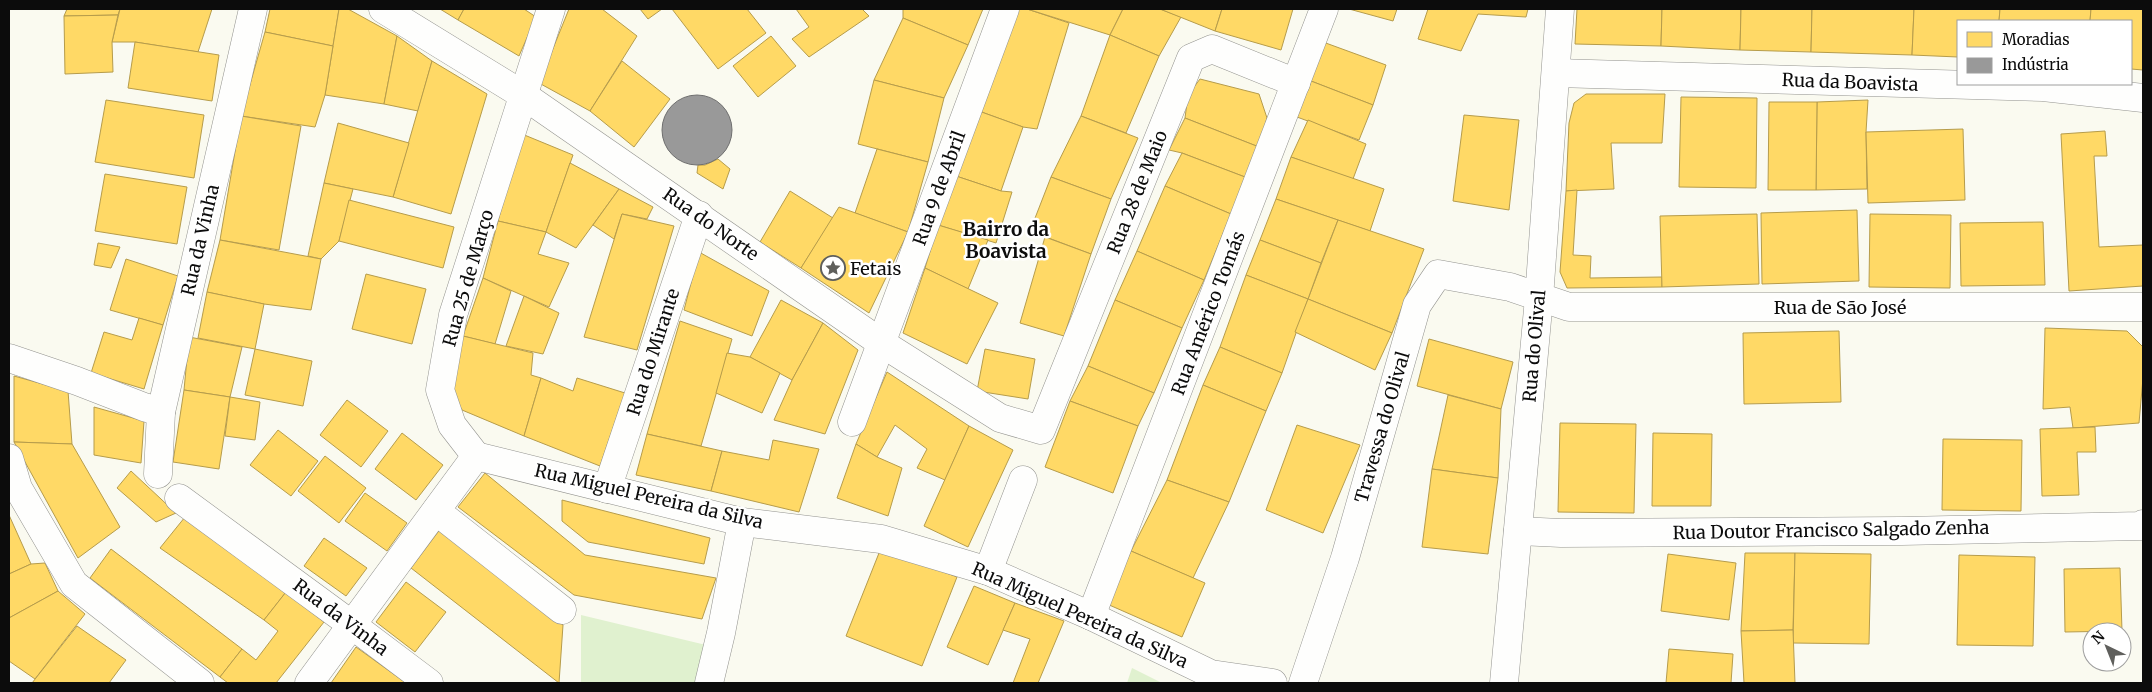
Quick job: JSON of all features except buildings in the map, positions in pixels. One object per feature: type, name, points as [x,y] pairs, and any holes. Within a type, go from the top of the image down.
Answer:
[{"type":"street","name":"Rua da Vinha","points":[[158,474],[161,412],[253,9]]},
{"type":"street","name":"Rua do Norte","points":[[384,9],[523,95],[882,344],[1000,418],[1041,430]]},
{"type":"street","name":"Rua 25 de Março","points":[[476,456],[452,425],[440,390],[453,315],[551,9]]},
{"type":"street","name":"Rua 9 de Abril","points":[[852,422],[1005,9]]},
{"type":"street","name":"Rua Américo Tomás","points":[[1091,616],[1324,9]]},
{"type":"street","name":"Rua do Olival","points":[[1504,683],[1539,298],[1560,9]]},
{"type":"street","name":"Rua 28 de Maio","points":[[1041,430],[1192,58],[1212,49],[1296,83]]},
{"type":"street","name":"Rua da Boavista","points":[[1556,73],[2043,88],[2143,98]]},
{"type":"street","name":"Rua do Mirante","points":[[607,489],[698,215]]},
{"type":"street","name":"Travessa do Olival","points":[[1303,683],[1345,558],[1417,305],[1438,274],[1510,287],[1539,298]]},
{"type":"street","name":"Rua de São José","points":[[1539,298],[1569,307],[2143,307]]},
{"type":"street","points":[[9,358],[161,412]]},
{"type":"street","points":[[309,683],[476,456]]},
{"type":"street","name":"Rua Miguel Pereira da Silva","points":[[476,456],[742,522],[881,539],[988,570],[1091,616],[1211,674],[1273,683]]},
{"type":"street","points":[[9,458],[18,488],[74,584],[200,683]]},
{"type":"street","points":[[988,570],[1022,480]]},
{"type":"street","name":"Rua da Vinha","points":[[179,498],[352,624],[429,683]]},
{"type":"street","points":[[436,511],[562,610]]},
{"type":"street","points":[[709,683],[721,634],[742,522]]},
{"type":"street","name":"Rua Doutor Francisco Salgado Zenha","points":[[1518,531],[1561,533],[1886,531],[2141,526],[2143,524]]},
{"type":"green space","points":[[581,615],[706,645],[697,683],[581,683]]},
{"type":"green space","points":[[1132,668],[1162,683],[1127,683]]},
{"type":"place","name":"Fetais","points":[[833,268]]},
{"type":"district","name":"Bairro da Boavista","points":[[1006,240]]}]
